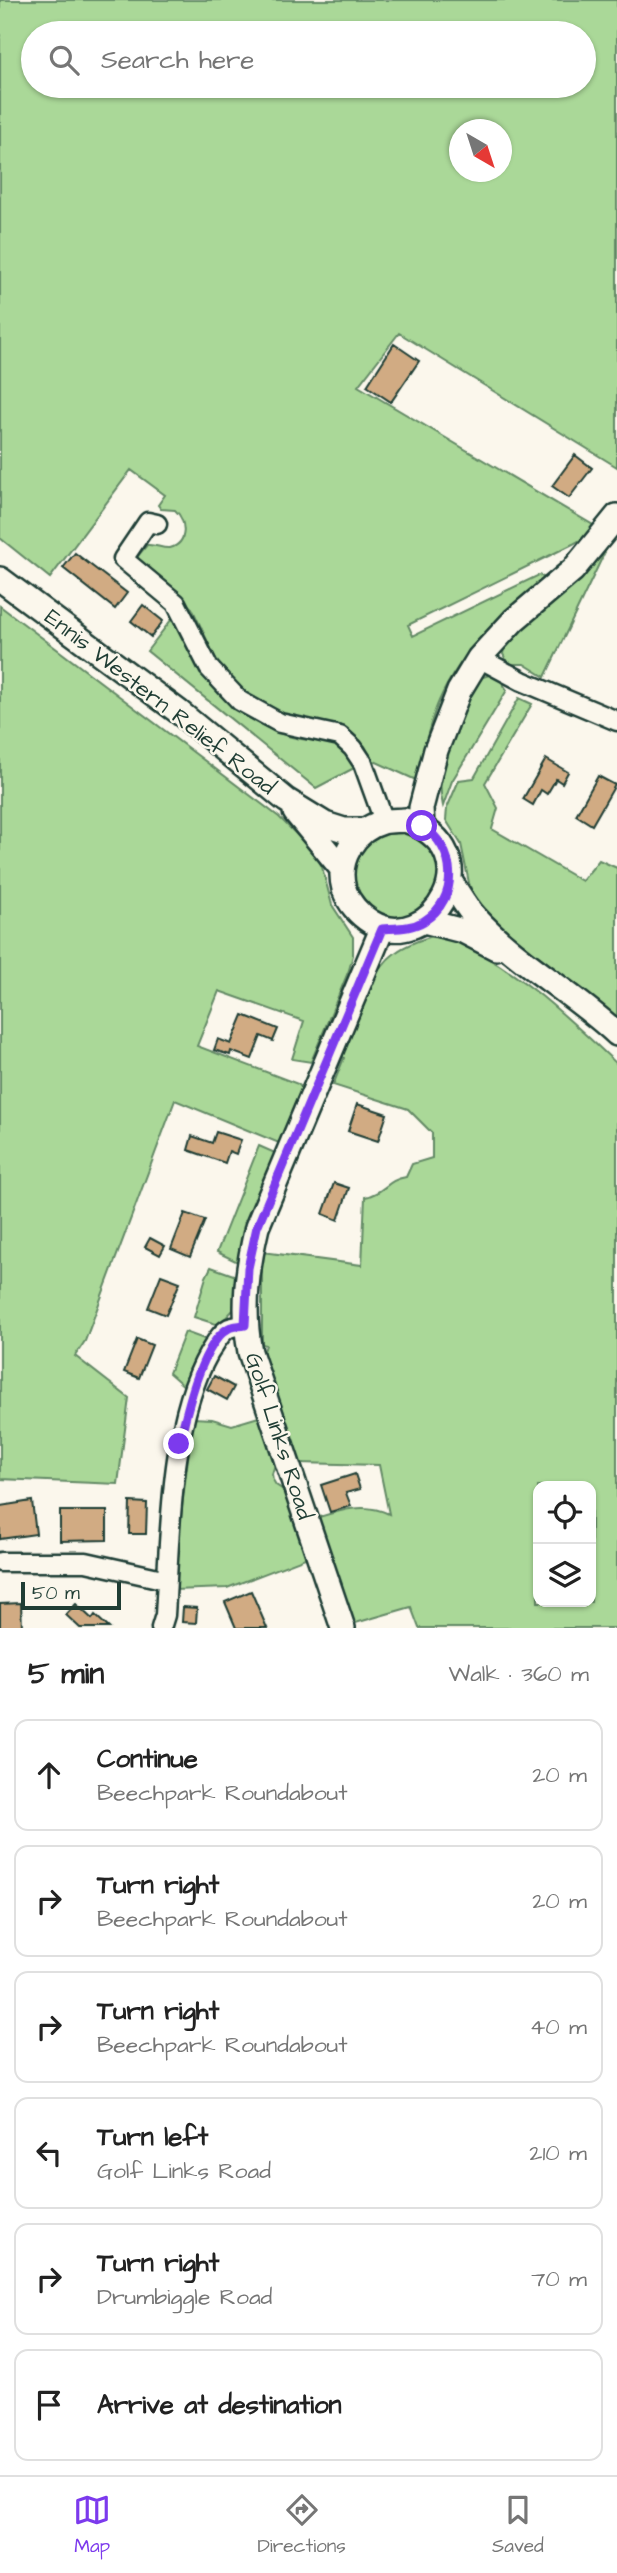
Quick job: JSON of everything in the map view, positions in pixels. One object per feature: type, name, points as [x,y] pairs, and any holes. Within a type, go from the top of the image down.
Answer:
[{"type":"main road","points":[[422,826],[421,807],[436,750],[459,691],[479,658],[513,620],[573,570],[617,516]]},
{"type":"main road","name":"Ennis Western Relief Road","points":[[0,579],[179,712],[286,800],[325,824],[344,830],[374,826]]},
{"type":"main road","name":"Ennis Western Relief Road","points":[[286,800],[342,869]]},
{"type":"main road","points":[[405,820],[422,826],[441,842],[450,862],[450,881],[443,902],[424,921],[403,928],[382,929],[362,916],[346,896],[342,869],[351,845],[374,826],[405,820]]},
{"type":"main road","points":[[450,881],[472,914],[533,967],[587,1006],[617,1034]]},
{"type":"main road","points":[[424,921],[463,931],[533,967]]},
{"type":"main road","name":"Golf Links Road","points":[[343,1628],[261,1387],[245,1325],[248,1268],[257,1227],[382,929]]},
{"type":"street","points":[[157,524],[148,522],[123,559],[176,603],[209,668],[240,701],[280,723],[340,736],[353,748],[363,763],[374,826]]},
{"type":"street","points":[[479,658],[522,681],[617,721]]},
{"type":"street","points":[[161,1628],[165,1615],[179,1444],[190,1402],[200,1369],[218,1338],[229,1328],[245,1325]]},
{"type":"street","points":[[0,1562],[86,1562],[167,1580]]},
{"type":"green space","points":[[0,0],[617,0],[617,467],[399,333],[358,386],[593,525],[589,535],[573,544],[408,625],[413,636],[539,575],[545,578],[484,634],[459,665],[435,711],[416,780],[372,760],[365,746],[351,733],[292,718],[269,709],[244,694],[221,670],[192,608],[140,564],[137,557],[147,545],[170,548],[180,541],[184,531],[182,519],[175,510],[161,509],[158,505],[165,495],[131,470],[50,578],[0,538]]},
{"type":"green space","points":[[612,537],[545,677],[524,664],[508,664],[503,654],[505,643]]},
{"type":"green space","points":[[0,606],[279,817],[316,854],[332,905],[353,937],[353,955],[349,970],[311,1062],[292,1059],[304,1021],[219,991],[197,1046],[298,1084],[302,1088],[279,1143],[175,1100],[85,1341],[75,1356],[129,1398],[118,1484],[0,1479]]},
{"type":"green space","points":[[175,615],[207,679],[226,701],[248,717],[285,735],[333,744],[349,756],[356,767],[316,788],[147,651]]},
{"type":"green space","points":[[495,673],[502,676],[501,681],[507,690],[452,781],[443,806],[441,773],[449,740],[477,679]]},
{"type":"green space","points":[[519,698],[532,704],[485,783],[498,808],[492,829],[582,881],[599,860],[617,868],[617,1021],[585,992],[494,922],[474,897],[461,844],[446,820],[447,808],[459,780],[474,778]]},
{"type":"green space","points":[[391,825],[434,845],[442,889],[416,918],[377,919],[352,893],[351,866],[355,850],[367,838]]},
{"type":"green space","points":[[440,934],[490,959],[556,1008],[617,1064],[617,1628],[419,1628],[411,1607],[352,1624],[316,1518],[362,1508],[389,1514],[379,1465],[298,1463],[263,1354],[266,1345],[262,1344],[262,1252],[362,1265],[365,1197],[406,1177],[412,1164],[432,1158],[432,1133],[408,1109],[333,1085],[344,1058],[341,1054],[369,986],[385,962],[400,949]]},
{"type":"green space","points":[[259,1146],[275,1153],[256,1199],[260,1202],[242,1264],[217,1252]]},
{"type":"green space","points":[[211,1267],[239,1277],[235,1308],[219,1325],[194,1317]]},
{"type":"green space","points":[[185,1332],[207,1340],[185,1387],[169,1373]]},
{"type":"green space","points":[[262,1416],[276,1461],[273,1480],[288,1493],[308,1557],[227,1588],[174,1590],[193,1418],[212,1419],[232,1425]]},
{"type":"building","points":[[394,344],[419,361],[391,402],[367,386]]},
{"type":"building","points":[[575,455],[592,468],[569,498],[552,486]]},
{"type":"building","points":[[75,553],[127,593],[115,609],[63,568]]},
{"type":"building","points":[[143,605],[163,621],[151,637],[131,621]]},
{"type":"building","points":[[546,759],[568,772],[562,783],[556,779],[547,794],[541,790],[533,805],[523,799]]},
{"type":"building","points":[[598,776],[615,785],[592,825],[576,815]]},
{"type":"building","points":[[243,1015],[278,1029],[273,1041],[261,1036],[252,1059],[231,1051],[230,1055],[214,1050],[218,1039],[231,1044]]},
{"type":"building","points":[[357,1104],[387,1114],[378,1141],[348,1131]]},
{"type":"building","points":[[216,1132],[241,1140],[236,1154],[229,1151],[225,1163],[188,1150],[192,1136],[212,1143]]},
{"type":"building","points":[[334,1183],[349,1188],[338,1220],[323,1214]]},
{"type":"building","points":[[185,1213],[205,1220],[190,1257],[171,1249]]},
{"type":"building","points":[[150,1238],[165,1246],[160,1255],[145,1247]]},
{"type":"building","points":[[161,1275],[180,1282],[166,1315],[148,1308]]},
{"type":"building","points":[[137,1339],[152,1345],[139,1378],[124,1372]]},
{"type":"building","points":[[214,1376],[234,1387],[227,1400],[207,1389]]},
{"type":"building","points":[[355,1474],[360,1489],[346,1493],[351,1506],[330,1512],[321,1485]]},
{"type":"building","points":[[32,1501],[36,1534],[0,1539],[0,1506]]},
{"type":"building","points":[[130,1502],[147,1503],[146,1534],[129,1534]]},
{"type":"building","points":[[60,1511],[107,1511],[107,1540],[60,1541]]},
{"type":"building","points":[[251,1591],[267,1628],[236,1628],[225,1602]]},
{"type":"building","points":[[21,1603],[22,1628],[0,1628],[0,1604]]},
{"type":"building","points":[[76,1604],[92,1619],[95,1615],[109,1628],[80,1628],[66,1615]]},
{"type":"building","points":[[183,1607],[197,1608],[196,1623],[182,1622]]},
{"type":"route","points":[[179,1444],[200,1369],[218,1338],[229,1328],[245,1325],[248,1268],[257,1227],[382,929],[403,928],[424,921],[443,902],[450,881],[450,862],[441,842],[422,826]]}]
